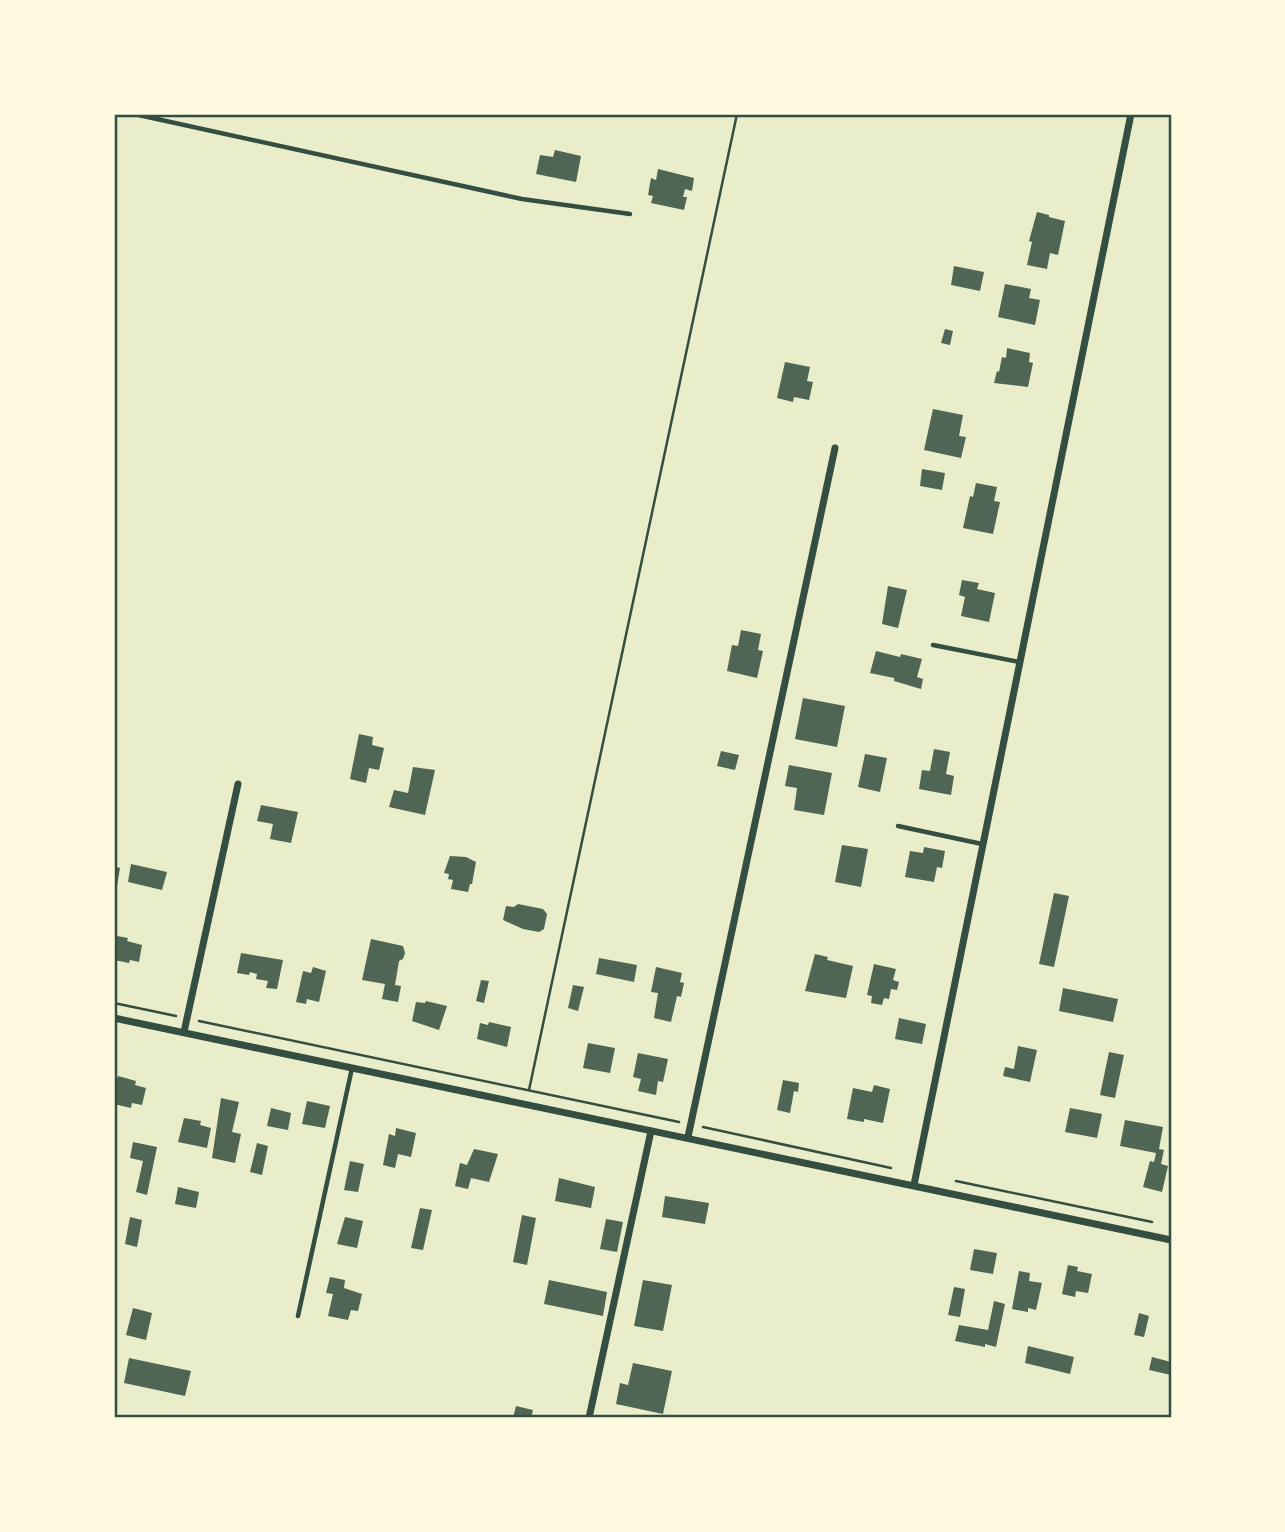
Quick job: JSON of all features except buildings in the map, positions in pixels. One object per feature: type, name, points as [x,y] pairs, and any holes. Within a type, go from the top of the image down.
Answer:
[{"type":"street","points":[[914,1185],[1132,114]]},
{"type":"street","points":[[688,1137],[835,448]]},
{"type":"street","points":[[184,1032],[238,784]]},
{"type":"street","points":[[114,1018],[1171,1240]]},
{"type":"street","points":[[589,1418],[651,1131]]},
{"type":"lane","points":[[134,114],[522,199],[630,214]]},
{"type":"lane","points":[[933,645],[1020,663]]},
{"type":"lane","points":[[898,827],[983,844]]},
{"type":"lane","points":[[298,1316],[353,1067]]},
{"type":"path","points":[[526,1104],[737,114]]},
{"type":"path","points":[[114,1003],[891,1168]]},
{"type":"path","points":[[953,1181],[1160,1224]]}]
